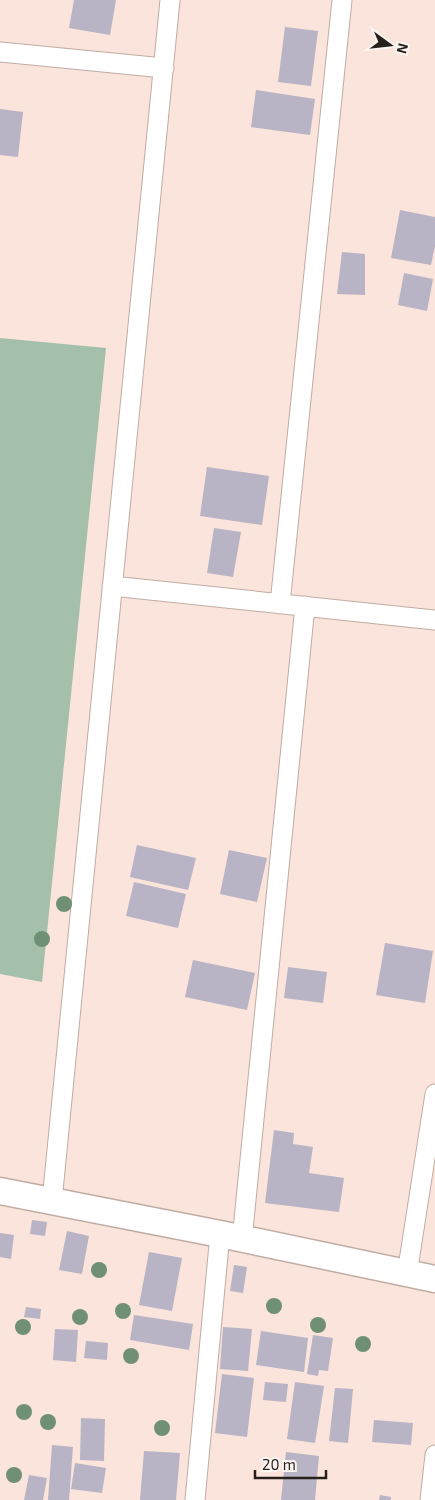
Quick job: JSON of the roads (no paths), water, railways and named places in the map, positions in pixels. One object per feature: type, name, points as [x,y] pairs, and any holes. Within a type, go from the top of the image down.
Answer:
[{"type":"street","points":[[52,1201],[170,0]]},
{"type":"street","points":[[280,604],[342,0]]},
{"type":"street","points":[[0,52],[164,68]]},
{"type":"street","points":[[112,586],[435,620]]},
{"type":"street","points":[[195,1500],[231,1237],[305,606]]},
{"type":"street","points":[[407,1274],[435,1094]]},
{"type":"street","points":[[0,1191],[435,1280]]},
{"type":"street","points":[[430,1500],[435,1455]]}]
